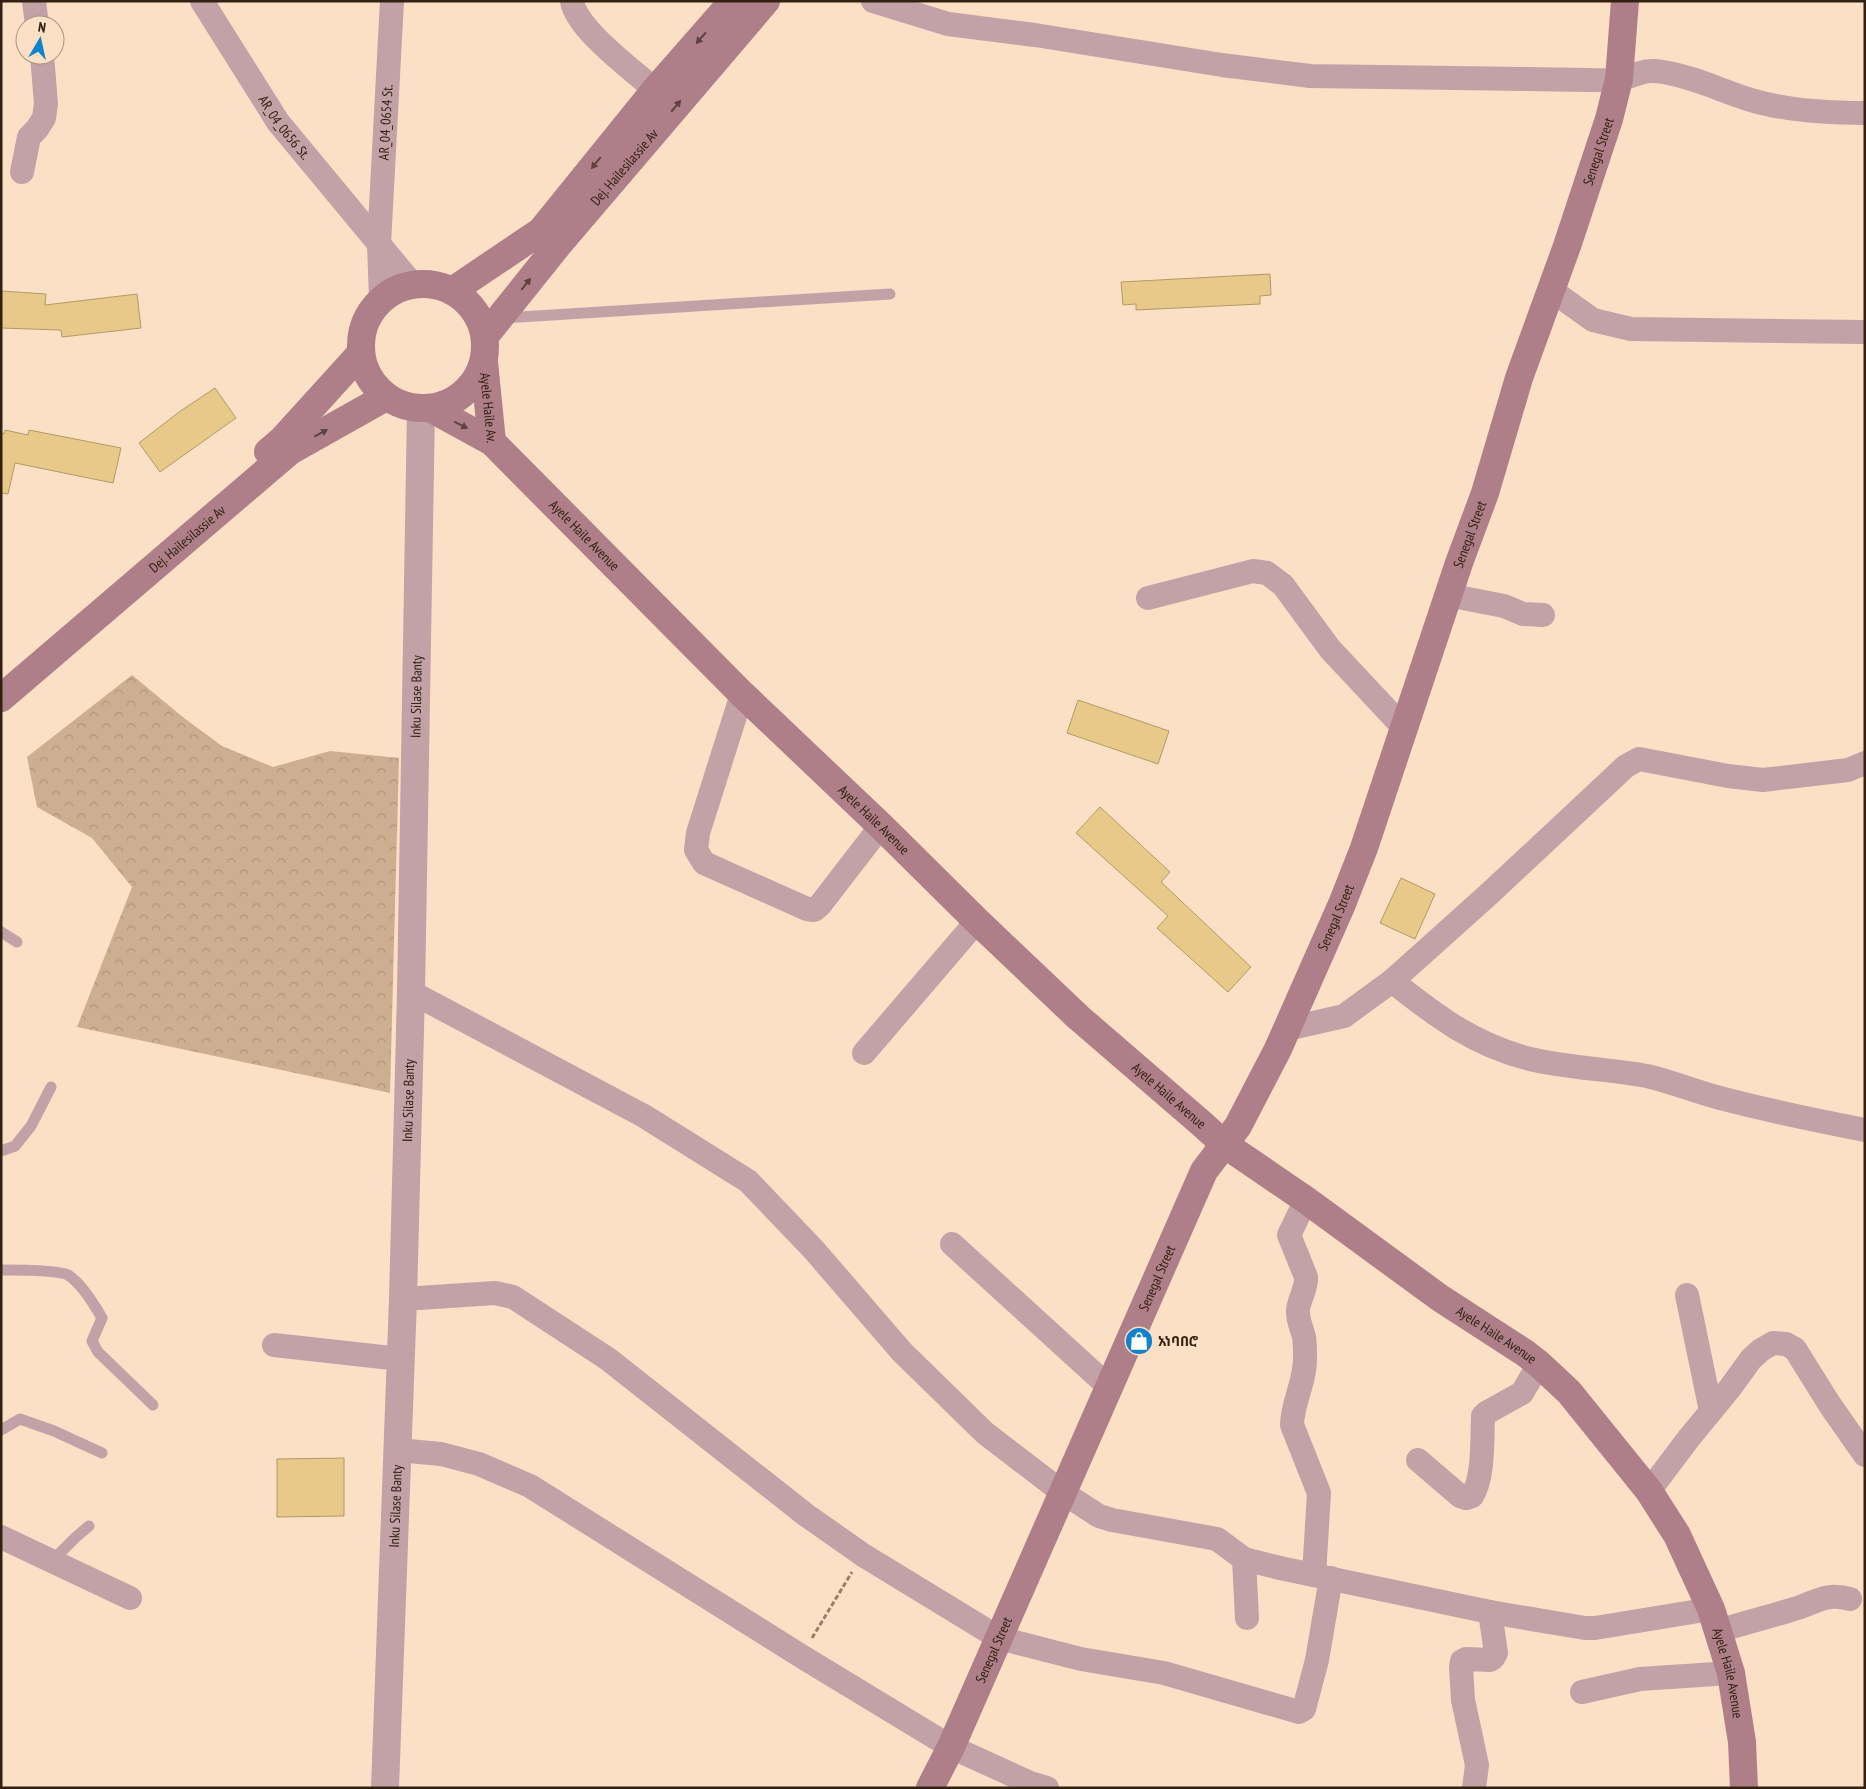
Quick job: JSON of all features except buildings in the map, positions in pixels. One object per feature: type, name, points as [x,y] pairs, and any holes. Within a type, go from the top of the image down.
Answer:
[{"type":"main road","name":"Dej. Hailesilassie Av","points":[[424,411],[447,404],[464,394],[477,379],[489,339],[558,245],[766,1]]},
{"type":"main road","name":"Senegal Street","points":[[930,1788],[951,1747],[1204,1171],[1238,1126],[1253,1100],[1350,886],[1459,562],[1485,493],[1519,378],[1609,119],[1619,79],[1625,1]]},
{"type":"main road","name":"Dej. Hailesilassie Av","points":[[452,291],[541,231],[726,4]]},
{"type":"main road","points":[[424,411],[403,405],[386,397],[374,385],[367,374],[361,352],[362,335],[372,310],[381,300],[396,291],[413,285],[439,286],[463,298],[473,308],[489,339]]},
{"type":"main road","name":"Ayele Haile Av.","points":[[424,411],[492,442],[489,339]]},
{"type":"main road","name":"Dej. Hailesilassie Av","points":[[1,677],[282,440],[361,352]]},
{"type":"main road","name":"Dej. Hailesilassie Av","points":[[1,698],[290,451],[386,397]]},
{"type":"main road","name":"Ayele Haile Avenue","points":[[492,442],[742,694],[1078,1016],[1224,1144],[1306,1200],[1440,1298],[1539,1364],[1569,1392],[1649,1491],[1677,1535],[1715,1620],[1731,1672],[1742,1742],[1744,1788]]},
{"type":"street","points":[[34,1],[36,15]]},
{"type":"street","name":"AR_04_0656 St.","points":[[202,1],[278,122],[379,244]]},
{"type":"street","name":"AR_04_0654 St.","points":[[381,300],[379,244],[392,1]]},
{"type":"street","points":[[572,1],[582,22],[598,39],[655,90]]},
{"type":"street","points":[[873,1],[948,24],[1035,35],[1222,65],[1310,76],[1619,79],[1644,70],[1663,72],[1707,84],[1752,100],[1790,109],[1865,113]]},
{"type":"street","points":[[22,172],[29,137],[44,118],[46,104],[43,65]]},
{"type":"street","points":[[379,244],[413,285]]},
{"type":"street","points":[[1551,290],[1593,320],[1631,329],[1863,332]]},
{"type":"street","name":"Inku Silase Banty","points":[[385,1788],[403,1299],[424,411]]},
{"type":"street","points":[[1148,598],[1253,571],[1267,573],[1283,585],[1330,649],[1404,727]]},
{"type":"street","points":[[1450,592],[1463,598],[1504,606],[1523,614],[1544,615]]},
{"type":"street","points":[[742,694],[698,833],[696,850],[704,863],[807,909],[814,910],[820,905],[881,826]]},
{"type":"street","points":[[1287,1028],[1344,1016],[1392,981],[1489,894],[1626,766],[1639,759],[1728,776],[1763,780],[1848,770],[1865,763]]},
{"type":"street","points":[[864,1053],[977,921]]},
{"type":"street","points":[[1392,981],[1460,1031],[1493,1046],[1530,1059],[1648,1077],[1713,1096],[1865,1130]]},
{"type":"street","points":[[411,992],[644,1116],[748,1181],[814,1250],[909,1359],[986,1433],[1062,1492],[1099,1516],[1217,1539],[1244,1559],[1490,1612],[1585,1628],[1715,1620],[1796,1609],[1820,1598],[1838,1596],[1850,1599]]},
{"type":"street","points":[[403,1299],[495,1293],[513,1297],[608,1359],[806,1515],[863,1555],[999,1638],[1081,1659],[1164,1673],[1299,1712],[1304,1709],[1316,1660],[1323,1576],[1320,1494],[1292,1425],[1306,1357],[1304,1338],[1297,1313],[1301,1296],[1307,1283],[1289,1235],[1306,1200]]},
{"type":"street","points":[[952,1244],[1109,1386]]},
{"type":"street","points":[[1688,1295],[1710,1411]]},
{"type":"street","points":[[1649,1491],[1751,1359],[1761,1350],[1773,1344],[1786,1344],[1795,1349],[1830,1405],[1865,1455]]},
{"type":"street","points":[[274,1345],[400,1359]]},
{"type":"street","points":[[1418,1460],[1460,1496],[1466,1498],[1472,1496],[1480,1473],[1483,1416],[1522,1393],[1539,1364]]},
{"type":"street","points":[[397,1450],[442,1454],[479,1464],[530,1486],[801,1656],[951,1747],[1030,1783],[1047,1788]]},
{"type":"street","points":[[1,1538],[130,1598]]},
{"type":"street","points":[[1244,1559],[1247,1618]]},
{"type":"street","points":[[1474,1788],[1477,1778],[1477,1765],[1463,1700],[1460,1666],[1462,1661],[1466,1659],[1490,1660],[1496,1653],[1490,1612]]},
{"type":"street","points":[[1582,1692],[1640,1679],[1731,1672]]},
{"type":"lane","points":[[489,339],[890,294]]},
{"type":"lane","points":[[1,932],[17,942]]},
{"type":"lane","points":[[1,1151],[15,1146],[31,1126],[51,1087]]},
{"type":"lane","points":[[1,1270],[39,1271],[67,1275],[90,1297],[102,1318],[92,1341],[98,1352],[153,1405]]},
{"type":"lane","points":[[1,1430],[20,1419],[102,1453]]},
{"type":"lane","points":[[52,1561],[89,1526]]},
{"type":"path","points":[[801,1656],[863,1555]]},
{"type":"green space","points":[[132,675],[184,718],[222,746],[273,767],[330,751],[399,758],[390,1093],[77,1027],[132,887],[92,838],[37,807],[27,757]]},
{"type":"place","name":"አነባበሮ","points":[[1139,1341]]}]
